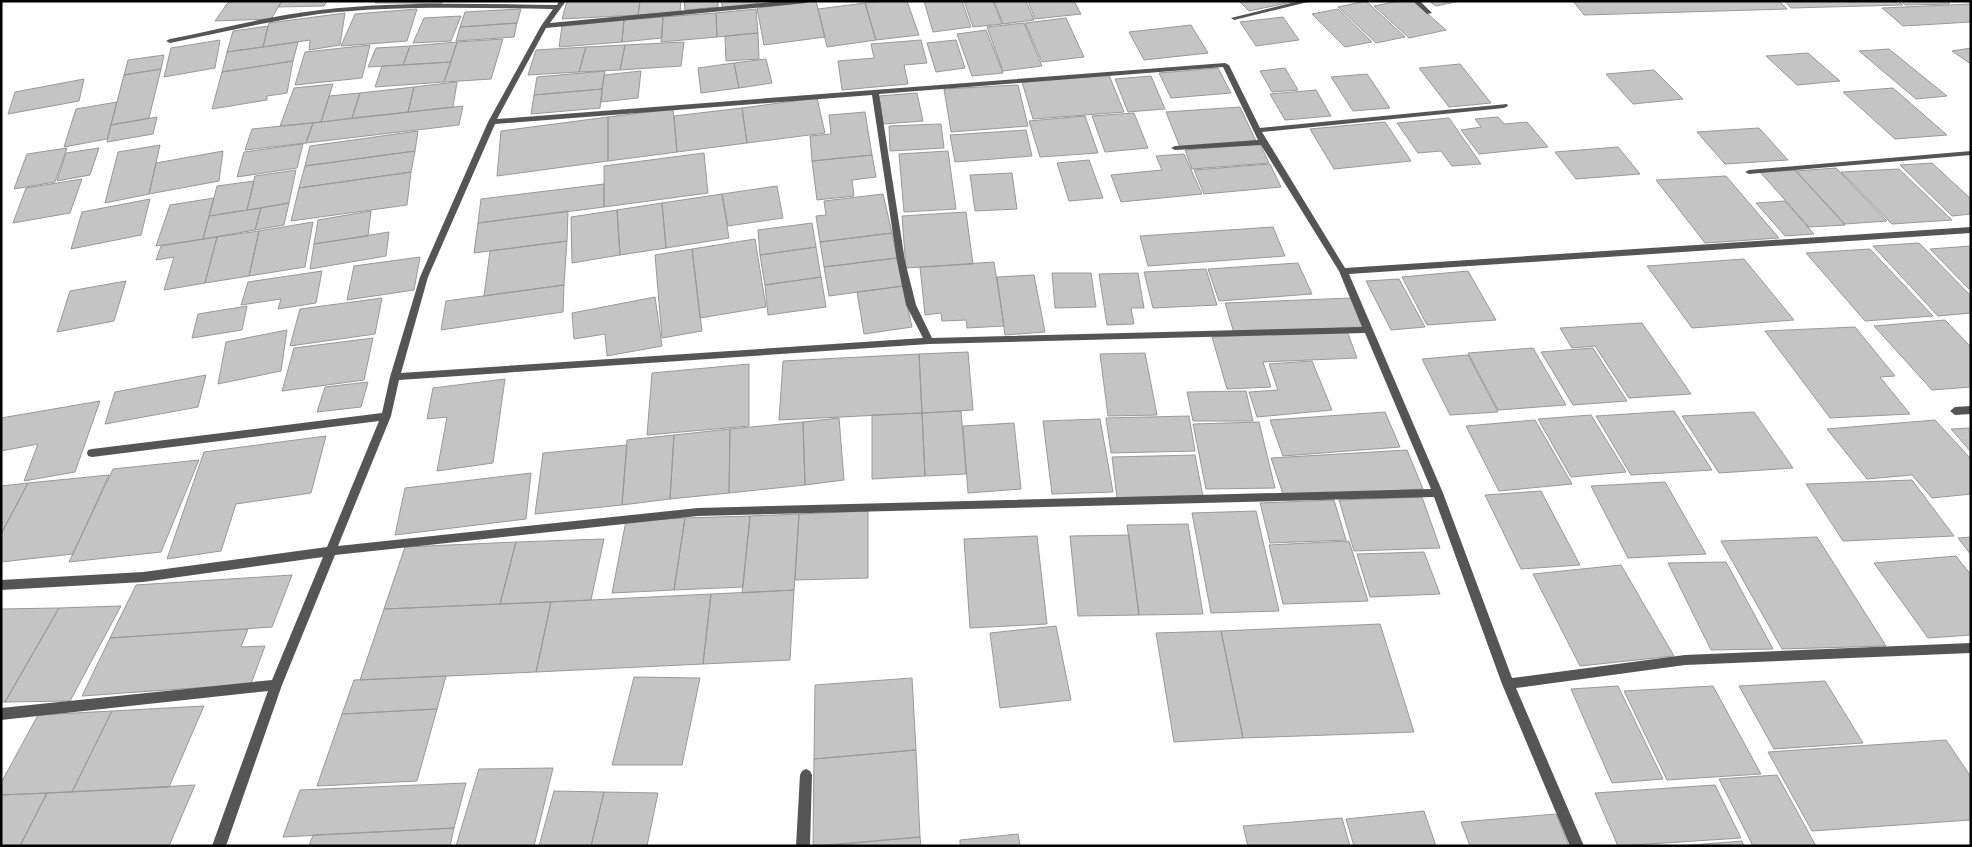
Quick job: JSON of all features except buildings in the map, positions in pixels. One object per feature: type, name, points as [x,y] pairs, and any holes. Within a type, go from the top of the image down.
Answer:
[{"type":"street","points":[[544,26],[806,1]]},
{"type":"street","points":[[1234,18],[1309,1]]},
{"type":"street","points":[[1416,1],[1430,13]]},
{"type":"street","points":[[219,846],[276,685],[386,416],[395,377],[424,277],[492,122],[544,26],[561,4]]},
{"type":"street","points":[[170,42],[273,20],[341,10],[561,4]]},
{"type":"street","points":[[492,122],[1225,65],[1263,142],[1343,271],[1438,494],[1508,684],[1577,846]]},
{"type":"street","points":[[875,91],[905,278],[911,305],[929,341]]},
{"type":"street","points":[[1258,130],[1504,106]]},
{"type":"street","points":[[1176,148],[1263,142]]},
{"type":"street","points":[[1749,172],[1971,153]]},
{"type":"street","points":[[1343,271],[1971,230]]},
{"type":"street","points":[[395,377],[929,341],[1369,330]]},
{"type":"street","points":[[1955,411],[1971,410]]},
{"type":"street","points":[[92,453],[386,416]]},
{"type":"street","points":[[1,585],[143,577],[332,551],[698,512],[1438,494]]},
{"type":"street","points":[[1508,684],[1685,660],[1971,648]]},
{"type":"street","points":[[1,714],[276,685]]},
{"type":"street","points":[[804,846],[806,774]]}]
